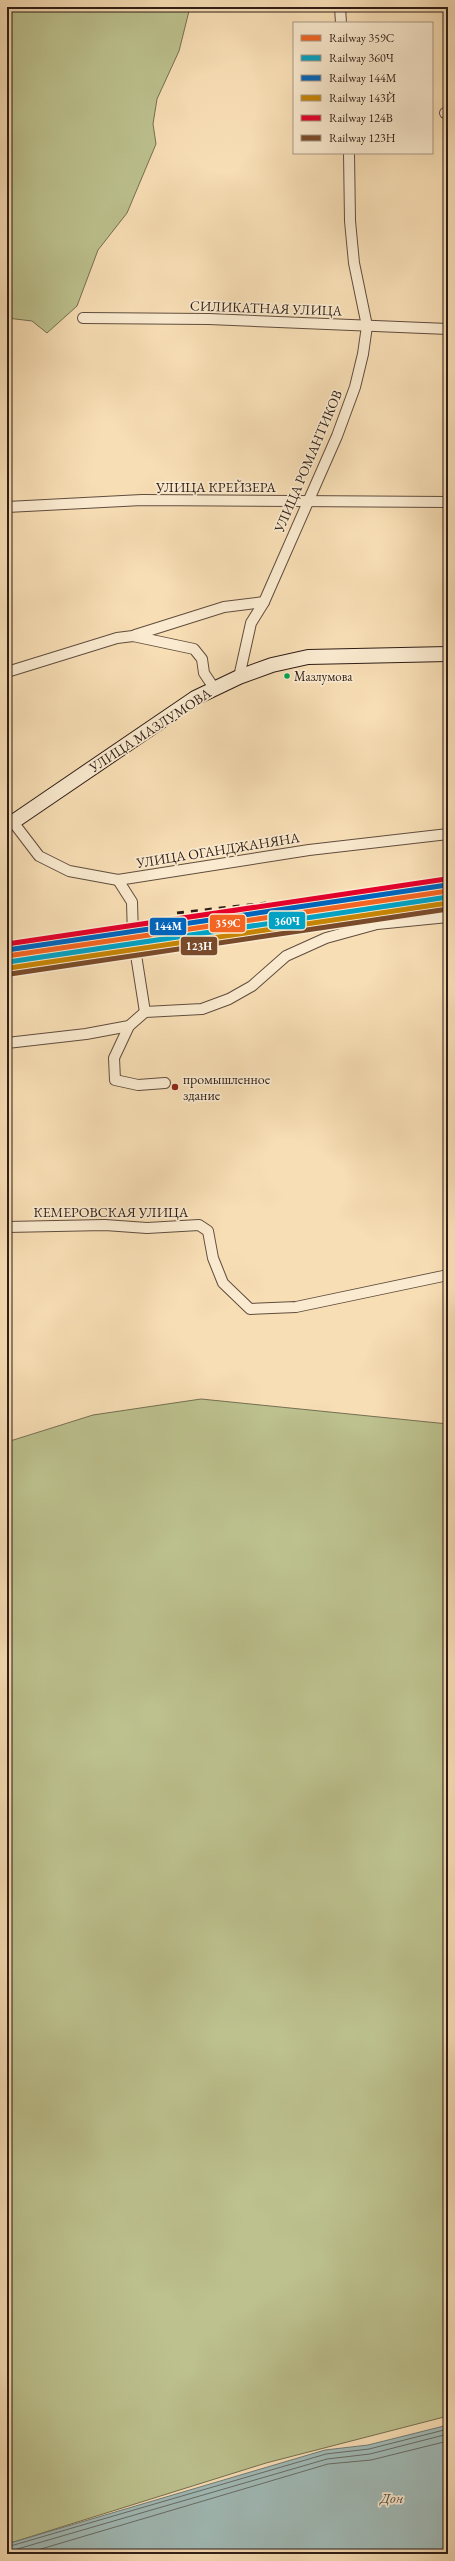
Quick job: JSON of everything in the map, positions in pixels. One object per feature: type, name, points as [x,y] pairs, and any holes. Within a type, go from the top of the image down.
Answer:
[{"type":"street","points":[[340,7],[340,22]]},
{"type":"street","name":"УЛИЦА РОМАНТИКОВ","points":[[239,677],[251,623],[264,602],[306,502],[337,436],[355,387],[367,326],[351,235],[349,154]]},
{"type":"street","name":"СИЛИКАТНАЯ УЛИЦА","points":[[83,318],[209,319],[448,329]]},
{"type":"street","name":"УЛИЦА КРЕЙЗЕРА","points":[[7,507],[142,500],[448,502]]},
{"type":"street","points":[[7,672],[117,638],[133,636],[224,607],[264,602]]},
{"type":"street","points":[[133,636],[194,649],[202,659],[204,673],[214,688]]},
{"type":"street","name":"УЛИЦА МАЗЛУМОВА","points":[[10,823],[134,738],[214,688],[239,677],[272,665],[308,657],[448,654]]},
{"type":"street","name":"УЛИЦА ОГАНДЖАНЯНА","points":[[10,823],[39,856],[69,871],[118,880],[309,850],[448,834]]},
{"type":"street","points":[[118,880],[132,902],[132,933],[145,1012]]},
{"type":"street","points":[[165,1083],[138,1085],[115,1080],[114,1058],[129,1026],[145,1012],[202,1009],[228,999],[252,986],[286,956],[326,938],[377,924],[448,917]]},
{"type":"street","points":[[7,1042],[86,1034],[129,1026]]},
{"type":"street","name":"КЕМЕРОВСКАЯ УЛИЦА","points":[[7,1227],[105,1225],[147,1228],[199,1225],[208,1231],[213,1258],[223,1283],[250,1309],[296,1307],[448,1275]]},
{"type":"green space","points":[[7,7],[190,7],[179,51],[157,99],[153,124],[156,144],[127,213],[98,250],[77,306],[47,333],[32,321],[7,318]]},
{"type":"green space","points":[[201,1399],[448,1424],[448,2416],[266,2463],[7,2544],[7,1442],[93,1415]]},
{"type":"water","name":"Дон","points":[[448,2425],[448,2554],[7,2554],[7,2544],[325,2450],[368,2445]]},
{"type":"railway","points":[[8,945],[448,882]]},
{"type":"railway","points":[[7,963],[448,898]]},
{"type":"railway","points":[[177,913],[266,903]]},
{"type":"rail line","name":"124В","points":[[7,944],[446,879]]},
{"type":"rail line","name":"144М","points":[[7,950],[447,885]]},
{"type":"rail line","name":"359С","points":[[7,956],[448,891]]},
{"type":"rail line","name":"360Ч","points":[[8,962],[448,897]]},
{"type":"rail line","name":"143Й","points":[[9,968],[448,903]]},
{"type":"rail line","name":"123Н","points":[[10,974],[448,909]]},
{"type":"place","name":"Мазлумова","points":[[287,676]]},
{"type":"place","name":"промышленное здание","points":[[175,1087]]}]
